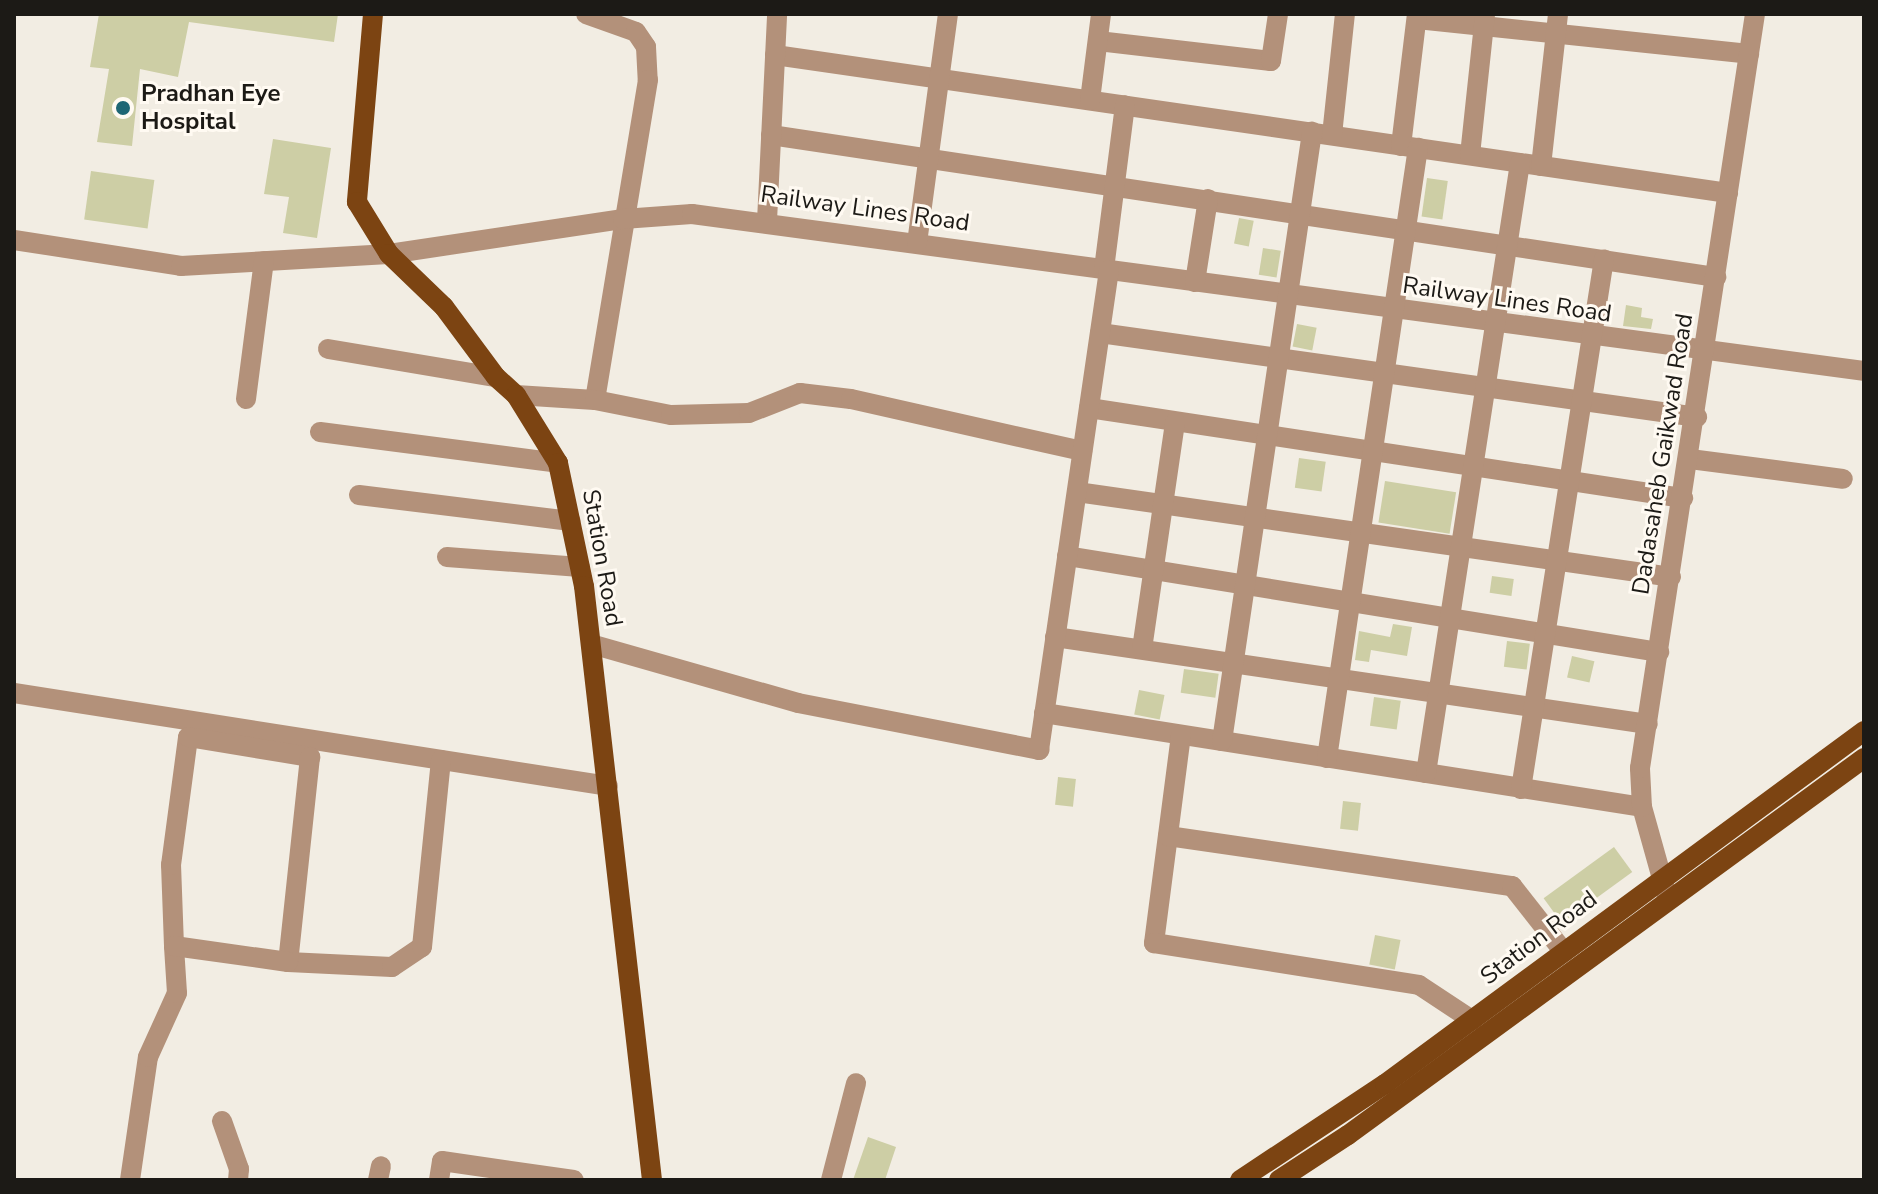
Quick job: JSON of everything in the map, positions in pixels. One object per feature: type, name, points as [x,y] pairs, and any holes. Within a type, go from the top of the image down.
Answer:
[{"type":"main road","name":"Station Road","points":[[373,14],[357,202],[389,254],[444,307],[496,377],[516,395],[558,463],[580,567],[591,644],[652,1180]]},
{"type":"main road","name":"Station Road","points":[[1240,1180],[1472,1020],[1864,731]]},
{"type":"main road","name":"Station Road","points":[[1279,1180],[1864,758]]},
{"type":"street","points":[[586,14],[636,32],[646,47],[648,80],[595,400]]},
{"type":"street","points":[[767,221],[777,14]]},
{"type":"street","points":[[917,243],[948,14]]},
{"type":"street","points":[[1090,100],[1101,14]]},
{"type":"street","points":[[1098,41],[1271,61],[1277,14]]},
{"type":"street","points":[[1222,741],[1242,584],[1282,359],[1302,213],[1322,134],[1345,14]]},
{"type":"street","name":"Dadasaheb Gaikwad Road","points":[[1668,900],[1642,807],[1640,768],[1707,354],[1755,14]]},
{"type":"street","points":[[1327,758],[1404,228],[1417,16],[1557,24],[1749,54]]},
{"type":"street","points":[[1470,155],[1484,20]]},
{"type":"street","points":[[1426,773],[1495,324],[1509,245],[1531,164],[1557,24]]},
{"type":"street","points":[[775,55],[1728,193]]},
{"type":"street","points":[[591,644],[798,703],[1039,750],[1100,333],[1125,105]]},
{"type":"street","points":[[771,135],[1716,277]]},
{"type":"street","points":[[1195,282],[1208,199]]},
{"type":"street","name":"Railway Lines Road","points":[[14,240],[181,266],[389,254],[623,219],[692,214],[767,221],[1707,354],[1864,371]]},
{"type":"street","points":[[1521,789],[1604,259]]},
{"type":"street","points":[[246,399],[264,261]]},
{"type":"street","points":[[1100,333],[1697,417]]},
{"type":"street","points":[[328,349],[496,377]]},
{"type":"street","points":[[516,395],[595,400],[671,415],[749,413],[800,393],[851,399],[1082,451]]},
{"type":"street","points":[[1089,408],[1683,498]]},
{"type":"street","points":[[1142,649],[1175,422]]},
{"type":"street","points":[[320,432],[558,463]]},
{"type":"street","points":[[1690,459],[1843,479]]},
{"type":"street","points":[[1077,492],[1671,577]]},
{"type":"street","points":[[359,495],[570,521]]},
{"type":"street","points":[[1067,556],[1659,652]]},
{"type":"street","points":[[447,557],[580,567]]},
{"type":"street","points":[[1055,637],[1648,724]]},
{"type":"street","points":[[14,693],[608,786]]},
{"type":"street","points":[[1044,713],[1642,807]]},
{"type":"street","points":[[1181,735],[1154,943],[1419,985],[1472,1020]]},
{"type":"street","points":[[130,1180],[148,1057],[177,993],[171,865],[188,737],[310,757],[288,962]]},
{"type":"street","points":[[174,946],[288,962],[392,967],[422,947],[441,760]]},
{"type":"street","points":[[1168,836],[1512,886],[1564,952]]},
{"type":"street","points":[[831,1180],[856,1083]]},
{"type":"street","points":[[222,1121],[239,1169],[238,1180]]},
{"type":"street","points":[[439,1180],[442,1161],[574,1180]]},
{"type":"building","points":[[99,14],[338,14],[334,42],[189,22],[178,77],[140,69],[132,146],[97,142],[109,69],[90,67]]},
{"type":"building","points":[[273,139],[331,148],[317,238],[283,233],[289,197],[264,194]]},
{"type":"building","points":[[91,171],[154,180],[148,228],[84,220]]},
{"type":"building","points":[[1427,178],[1448,181],[1442,220],[1422,217]]},
{"type":"building","points":[[1239,218],[1254,221],[1249,246],[1234,244]]},
{"type":"building","points":[[1263,248],[1281,251],[1277,277],[1259,275]]},
{"type":"building","points":[[1626,305],[1642,308],[1641,317],[1653,319],[1651,329],[1623,326]]},
{"type":"building","points":[[1297,324],[1317,328],[1312,350],[1293,347]]},
{"type":"building","points":[[1299,458],[1326,462],[1322,491],[1295,488]]},
{"type":"building","points":[[1385,481],[1456,492],[1450,534],[1378,522]]},
{"type":"building","points":[[1492,576],[1514,579],[1511,596],[1490,593]]},
{"type":"building","points":[[1393,624],[1412,627],[1407,656],[1371,650],[1369,662],[1355,660],[1359,631],[1390,637]]},
{"type":"building","points":[[1507,641],[1530,644],[1527,670],[1504,667]]},
{"type":"building","points":[[1572,656],[1594,661],[1589,683],[1567,677]]},
{"type":"building","points":[[1184,669],[1219,674],[1215,698],[1181,693]]},
{"type":"building","points":[[1139,690],[1165,695],[1160,720],[1134,715]]},
{"type":"building","points":[[1374,697],[1401,701],[1397,729],[1370,726]]},
{"type":"building","points":[[1058,777],[1076,779],[1073,807],[1055,805]]},
{"type":"building","points":[[1343,801],[1361,803],[1358,831],[1340,829]]},
{"type":"building","points":[[1614,847],[1632,872],[1562,923],[1544,898]]},
{"type":"building","points":[[1375,935],[1401,940],[1395,969],[1369,964]]},
{"type":"building","points":[[868,1137],[896,1147],[885,1180],[853,1180]]},
{"type":"place","name":"Pradhan Eye Hospital","points":[[123,108]]}]
